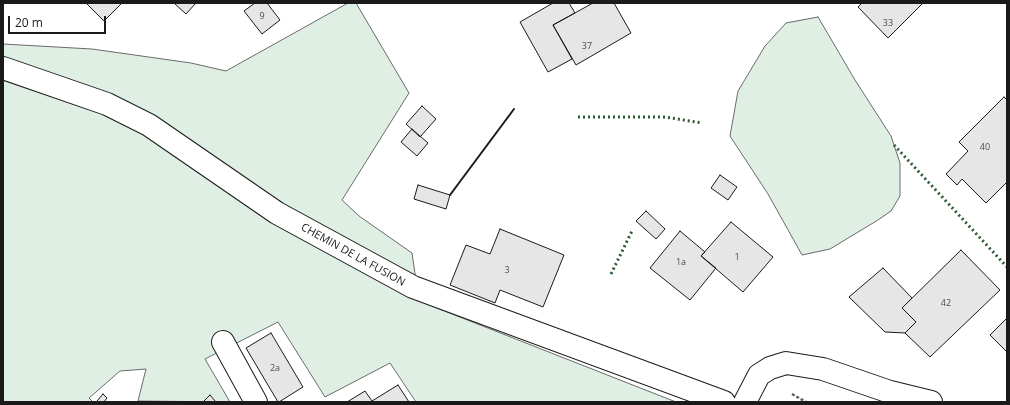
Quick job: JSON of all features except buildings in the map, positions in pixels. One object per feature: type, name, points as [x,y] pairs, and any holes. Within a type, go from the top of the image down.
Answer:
[{"type":"street","name":"CHEMIN DE LA FUSION","points":[[3,68],[107,104],[149,125],[277,213],[413,287],[724,402]]},
{"type":"street","points":[[223,342],[256,402]]},
{"type":"street","points":[[745,402],[759,375],[770,368],[786,363],[823,369],[890,392],[931,402]]},
{"type":"green space","points":[[348,3],[356,3],[409,93],[342,200],[359,216],[412,253],[419,301],[676,402],[416,402],[390,363],[325,397],[278,322],[205,359],[230,402],[138,401],[146,369],[120,371],[89,398],[93,402],[3,402],[3,44],[92,49],[191,63],[226,71]]},
{"type":"green space","points":[[818,17],[855,80],[891,136],[900,163],[900,196],[891,211],[830,249],[802,255],[768,194],[730,136],[738,91],[765,46],[786,23]]},
{"type":"hedge","points":[[578,117],[665,117],[702,123]]},
{"type":"hedge","points":[[894,145],[1007,267]]},
{"type":"hedge","points":[[611,274],[632,231]]},
{"type":"wall","points":[[450,195],[514,109]]}]
